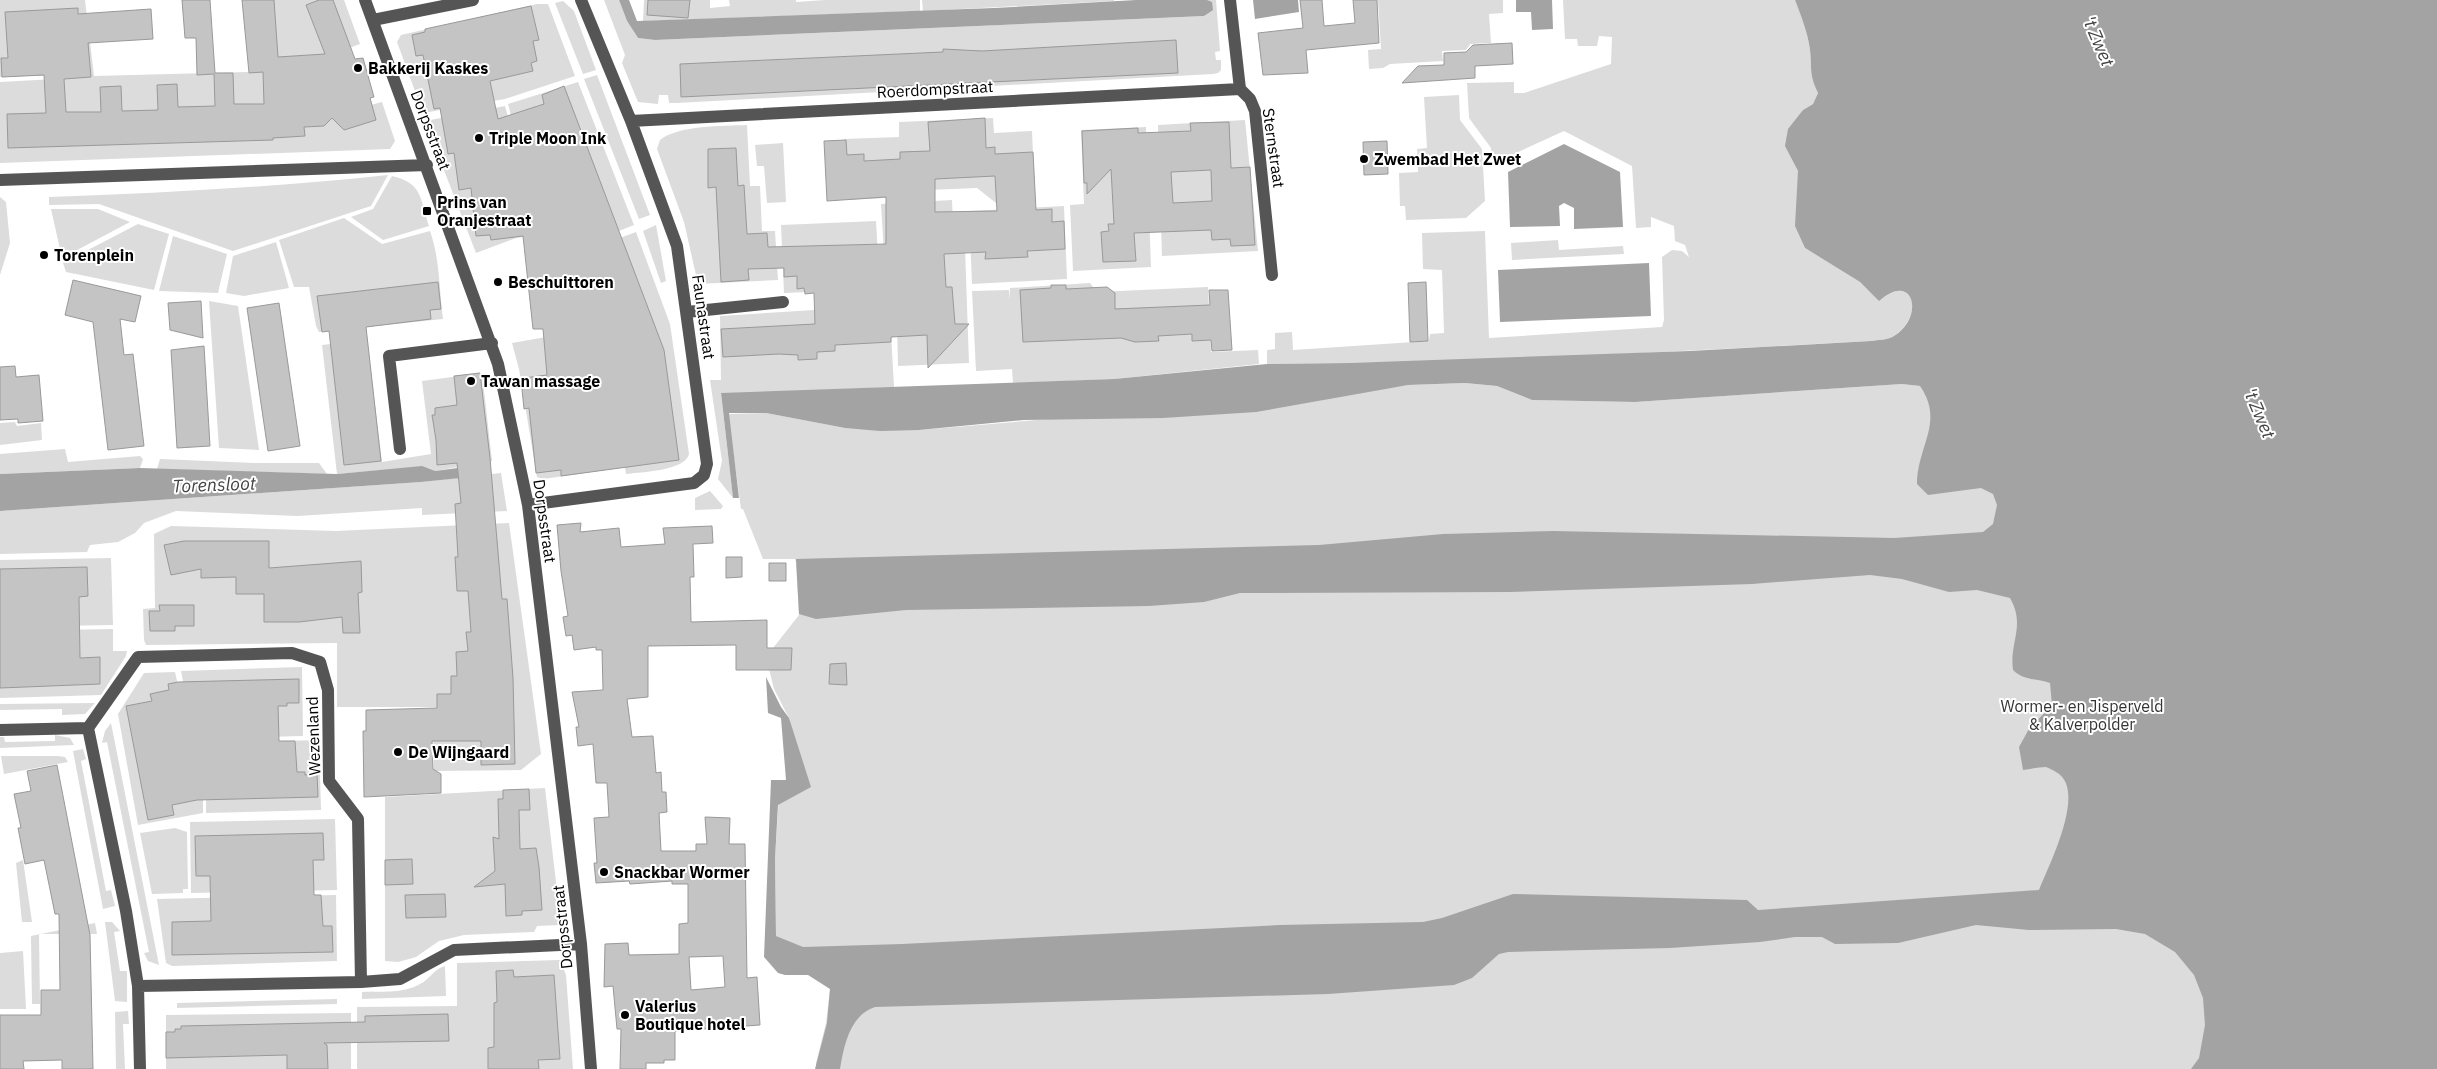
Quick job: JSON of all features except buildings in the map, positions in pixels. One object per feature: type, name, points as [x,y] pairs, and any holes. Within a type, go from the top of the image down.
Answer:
[{"type":"street","name":"Dorpsstraat","points":[[365,0],[492,343],[515,436],[528,505],[581,944],[591,1069]]},
{"type":"street","points":[[373,20],[473,0]]},
{"type":"street","name":"Faunastraat","points":[[528,505],[694,483],[704,475],[707,464],[677,246],[631,121],[581,0]]},
{"type":"street","name":"Sternstraat","points":[[1230,0],[1240,88],[1250,99],[1255,111],[1272,274]]},
{"type":"street","name":"Roerdompstraat","points":[[631,121],[1240,88]]},
{"type":"street","points":[[0,180],[427,165]]},
{"type":"street","points":[[687,312],[783,302]]},
{"type":"street","points":[[400,449],[389,356],[492,343]]},
{"type":"street","name":"Wezenland","points":[[88,728],[138,656],[292,653],[320,662],[328,690],[329,782],[358,819],[361,982]]},
{"type":"street","points":[[0,730],[88,728],[126,911],[138,986],[140,1069]]},
{"type":"street","points":[[138,986],[361,982],[400,979],[454,950],[581,944]]},
{"type":"green space","points":[[0,0],[85,0],[94,76],[280,71],[325,117],[382,102],[395,141],[390,149],[0,163],[0,82],[55,79],[55,75],[0,77]]},
{"type":"green space","points":[[260,0],[344,0],[360,44],[300,66],[267,67]]},
{"type":"green space","points":[[604,0],[619,0],[627,21],[638,38],[655,40],[1204,16],[1209,11],[1207,0],[1216,0],[1220,51],[1215,52],[1216,60],[1221,60],[1221,70],[1213,74],[677,103],[669,103],[668,95],[659,95],[658,104],[638,102],[622,63],[625,55]]},
{"type":"green space","points":[[644,0],[710,0],[710,8],[730,6],[729,0],[796,0],[796,2],[825,0],[920,0],[920,11],[643,21]]},
{"type":"green space","points":[[922,0],[1114,0],[1114,1],[923,11]]},
{"type":"green space","points":[[1378,0],[1503,0],[1503,13],[1489,14],[1491,43],[1470,44],[1466,50],[1442,51],[1443,61],[1390,64],[1383,68],[1369,69],[1368,50],[1381,49]]},
{"type":"green space","points":[[1563,0],[1795,0],[1808,37],[1812,76],[1818,93],[1813,104],[1803,110],[1786,146],[1798,171],[1801,237],[1805,248],[1860,282],[1879,300],[1892,292],[1901,291],[1908,294],[1912,300],[1912,309],[1909,319],[1903,328],[1892,337],[1871,341],[1493,359],[1267,364],[1267,350],[1275,349],[1275,333],[1292,332],[1293,350],[1429,341],[1430,334],[1444,333],[1442,270],[1423,269],[1422,233],[1485,231],[1489,338],[1662,327],[1664,320],[1662,257],[1672,250],[1682,251],[1689,257],[1685,245],[1675,241],[1674,226],[1651,217],[1651,227],[1636,228],[1632,166],[1564,131],[1505,158],[1492,158],[1491,148],[1469,118],[1467,83],[1514,82],[1514,93],[1524,93],[1611,64],[1612,37],[1599,36],[1597,46],[1578,46],[1577,39],[1565,39]]},
{"type":"green space","name":"Wormer- en Jisperveld & Kalverpolder","points":[[2437,0],[2437,1069],[817,1069],[816,1063],[826,1023],[830,989],[776,936],[775,859],[779,795],[803,787],[789,718],[774,689],[766,657],[799,615],[796,562],[795,559],[763,559],[743,509],[741,509],[728,414],[766,413],[845,428],[919,430],[1348,394],[1408,385],[1465,383],[1497,386],[1532,400],[1635,402],[1902,384],[1920,386]]},
{"type":"green space","points":[[563,1],[574,11],[596,70],[583,74],[555,3]]},
{"type":"green space","points":[[537,4],[548,4],[575,76],[505,99],[423,113],[397,42],[401,35]]},
{"type":"green space","points":[[597,75],[650,215],[639,219],[584,79]]},
{"type":"green space","points":[[578,82],[634,225],[565,252],[514,127],[508,104]]},
{"type":"green space","points":[[1459,95],[1460,120],[1482,149],[1485,201],[1466,218],[1406,220],[1405,206],[1400,206],[1399,173],[1418,172],[1417,149],[1427,148],[1424,97]]},
{"type":"green space","points":[[505,106],[509,121],[553,233],[516,238],[476,253],[425,121]]},
{"type":"green space","points":[[993,118],[994,133],[1032,131],[1035,202],[996,203],[977,188],[902,191],[902,197],[847,200],[844,139],[899,137],[899,122]]},
{"type":"green space","points":[[1245,120],[1258,251],[1162,256],[1158,125]]},
{"type":"green space","points":[[747,125],[750,186],[760,186],[762,231],[775,231],[778,280],[698,284],[684,222],[657,149],[660,140],[678,131],[702,127]]},
{"type":"green space","points":[[1146,127],[1151,267],[1073,271],[1070,205],[1084,204],[1081,130]]},
{"type":"green space","points":[[783,143],[786,202],[767,203],[764,166],[757,166],[755,145]]},
{"type":"green space","points":[[388,175],[371,206],[233,251],[99,204],[49,205],[49,197],[218,189]]},
{"type":"green space","points":[[392,176],[410,183],[419,193],[429,226],[383,240],[351,217],[373,209]]},
{"type":"green space","points":[[0,197],[6,202],[10,243],[0,275]]},
{"type":"green space","points":[[952,200],[954,248],[965,248],[969,363],[898,366],[896,282],[885,271],[881,204]]},
{"type":"green space","points":[[1064,206],[1067,279],[972,284],[969,211]]},
{"type":"green space","points":[[51,209],[98,209],[130,222],[62,258]]},
{"type":"green space","points":[[344,218],[382,244],[430,231],[437,263],[443,319],[319,332],[316,326],[309,287],[294,287],[279,240]]},
{"type":"green space","points":[[876,221],[880,289],[784,293],[781,225]]},
{"type":"green space","points":[[138,224],[169,234],[154,290],[66,272],[63,263]]},
{"type":"green space","points":[[656,225],[666,281],[661,283],[643,231]]},
{"type":"green space","points":[[636,232],[670,324],[689,454],[686,460],[680,464],[662,470],[626,474],[615,400],[620,468],[543,479],[537,477],[519,369],[512,343],[546,337],[567,258]]},
{"type":"green space","points":[[173,236],[227,254],[218,293],[159,291]]},
{"type":"green space","points":[[1558,240],[1559,250],[1623,246],[1624,254],[1512,260],[1511,243]]},
{"type":"green space","points":[[276,242],[289,288],[244,296],[226,293],[233,256]]},
{"type":"green space","points":[[1090,283],[1097,292],[1208,287],[1211,352],[1258,350],[1259,364],[1114,379],[1013,383],[1012,369],[976,371],[972,291],[1009,290],[1010,300],[1010,288]]},
{"type":"green space","points":[[889,297],[894,387],[721,394],[733,498],[718,479],[722,461],[710,380],[721,380],[720,316],[814,310],[822,301]]},
{"type":"green space","points":[[209,301],[238,306],[259,450],[219,448]]},
{"type":"green space","points":[[367,340],[382,462],[431,454],[422,381],[482,373],[492,461],[435,471],[382,470],[337,474],[322,345]]},
{"type":"green space","points":[[15,422],[17,426],[41,423],[42,440],[0,445],[0,423]]},
{"type":"green space","points":[[65,449],[68,462],[140,456],[143,459],[140,468],[0,474],[0,454]]},
{"type":"green space","points":[[160,459],[254,463],[319,463],[327,474],[157,469]]},
{"type":"green space","points":[[501,473],[507,511],[422,515],[422,508],[298,516],[176,511],[144,523],[135,533],[118,542],[90,545],[87,552],[0,554],[0,511],[421,482]]},
{"type":"green space","points":[[710,491],[723,506],[721,509],[695,510],[695,498]]},
{"type":"green space","points":[[509,523],[541,754],[521,770],[434,771],[433,731],[439,707],[337,707],[337,643],[146,645],[144,640],[143,609],[155,608],[154,534],[171,526],[336,531]]},
{"type":"green space","points":[[111,558],[113,625],[0,627],[0,560]]},
{"type":"green space","points":[[113,629],[113,651],[127,651],[126,656],[101,695],[0,698],[0,631]]},
{"type":"green space","points":[[302,667],[303,736],[194,739],[181,671]]},
{"type":"green space","points":[[175,672],[191,743],[203,743],[203,813],[138,825],[118,714],[144,673]]},
{"type":"green space","points":[[95,703],[85,714],[62,715],[62,709],[0,710],[0,704]]},
{"type":"green space","points":[[111,723],[159,965],[148,961],[144,953],[149,952],[107,742],[102,743],[105,731]]},
{"type":"green space","points":[[55,735],[70,738],[74,745],[0,748],[0,737],[4,737],[5,742],[55,741]]},
{"type":"green space","points":[[319,740],[321,810],[206,813],[206,743]]},
{"type":"green space","points":[[83,749],[86,759],[81,761],[106,891],[111,890],[115,906],[103,909],[73,751]]},
{"type":"green space","points":[[1,756],[58,756],[65,757],[68,762],[4,774]]},
{"type":"green space","points":[[545,788],[561,925],[537,926],[534,932],[464,935],[439,941],[416,957],[398,962],[385,961],[385,797]]},
{"type":"green space","points":[[335,819],[337,890],[191,893],[190,822]]},
{"type":"green space","points":[[175,828],[187,832],[188,889],[183,889],[183,893],[152,894],[140,833]]},
{"type":"green space","points":[[23,860],[32,922],[22,922],[16,863]]},
{"type":"green space","points":[[336,895],[337,961],[172,966],[166,963],[157,899]]},
{"type":"green space","points":[[105,922],[112,922],[120,931],[114,932],[120,971],[127,971],[127,1002],[115,1001]]},
{"type":"green space","points":[[95,923],[97,934],[41,934]]},
{"type":"green space","points":[[39,934],[40,1004],[32,1004],[31,936]]},
{"type":"green space","points":[[23,951],[26,1009],[0,1009],[0,953]]},
{"type":"green space","points":[[560,960],[566,975],[573,1069],[357,1069],[357,1007],[457,1006],[457,963]]},
{"type":"green space","points":[[445,966],[446,996],[362,999],[362,992],[392,991],[413,987]]},
{"type":"green space","points":[[337,999],[337,1004],[177,1008],[177,1003]]},
{"type":"green space","points":[[128,1011],[129,1024],[123,1024],[125,1069],[116,1069],[115,1012]]},
{"type":"green space","points":[[351,1013],[351,1069],[166,1069],[166,1015]]},
{"type":"water","points":[[619,0],[629,0],[637,21],[994,8],[1136,0],[1207,0],[1212,2],[1213,10],[1204,16],[655,40],[638,38],[627,21]]},
{"type":"water","points":[[1253,0],[1298,0],[1299,12],[1255,19]]},
{"type":"water","points":[[1516,0],[1552,0],[1553,29],[1532,30],[1531,12],[1516,12]]},
{"type":"water","name":"'t Zwet","points":[[1795,0],[2437,0],[2437,1069],[2191,1069],[2199,1058],[2205,1025],[2203,998],[2194,975],[2175,952],[2145,934],[2116,929],[2029,930],[1976,925],[1898,943],[1835,944],[1822,937],[1795,937],[1760,942],[1670,948],[1508,952],[1499,954],[1472,978],[1454,985],[1328,994],[875,1007],[866,1011],[854,1024],[846,1041],[840,1069],[815,1069],[827,1023],[830,989],[808,975],[785,975],[778,973],[764,957],[771,780],[786,780],[781,718],[768,713],[766,677],[781,707],[789,718],[811,787],[778,805],[775,859],[776,936],[803,947],[902,944],[1280,925],[1423,922],[1442,918],[1513,894],[1747,900],[1758,910],[2039,890],[2063,828],[2068,794],[2065,781],[2056,772],[2046,767],[2023,770],[2019,747],[2029,729],[2052,705],[2050,683],[2026,678],[2013,670],[2012,660],[2017,626],[2015,608],[2010,598],[1977,590],[1949,592],[1902,579],[1870,575],[1752,584],[1510,592],[1240,593],[1204,602],[1149,606],[906,610],[816,619],[799,614],[796,559],[1319,545],[1443,534],[1553,531],[1894,538],[1983,532],[1993,524],[1997,505],[1993,494],[1981,488],[1928,495],[1917,484],[1918,470],[1930,423],[1927,399],[1920,386],[1902,384],[1635,402],[1532,400],[1497,386],[1465,383],[1408,385],[1256,412],[1163,418],[1024,420],[919,430],[880,431],[845,428],[766,413],[729,413],[739,498],[733,498],[721,393],[1114,379],[1267,364],[1349,363],[1690,351],[1871,341],[1892,337],[1904,328],[1910,318],[1912,308],[1911,300],[1907,293],[1900,291],[1891,293],[1879,301],[1860,282],[1805,248],[1795,226],[1798,171],[1785,146],[1788,129],[1803,110],[1813,104],[1818,93],[1812,76],[1808,37]]},
{"type":"water","points":[[1564,144],[1620,172],[1623,227],[1574,229],[1574,208],[1564,203],[1559,206],[1560,226],[1510,227],[1508,172]]},
{"type":"water","points":[[1649,263],[1651,316],[1500,322],[1498,270]]},
{"type":"water","name":"Torensloot","points":[[480,465],[480,476],[421,482],[0,511],[0,474],[140,468],[337,474],[422,466],[435,471]]},
{"type":"place","name":"Bakkerij Kaskes","points":[[358,68]]},
{"type":"place","name":"Triple Moon Ink","points":[[479,138]]},
{"type":"place","name":"Zwembad Het Zwet","points":[[1364,159]]},
{"type":"place","name":"Prins van Oranjestraat","points":[[427,211]]},
{"type":"place","name":"Torenplein","points":[[44,255]]},
{"type":"place","name":"Beschuittoren","points":[[498,282]]},
{"type":"place","name":"Tawan massage","points":[[471,381]]},
{"type":"place","name":"De Wijngaard","points":[[398,752]]},
{"type":"place","name":"Snackbar Wormer","points":[[604,872]]},
{"type":"place","name":"Valerius Boutique hotel","points":[[625,1015]]}]
